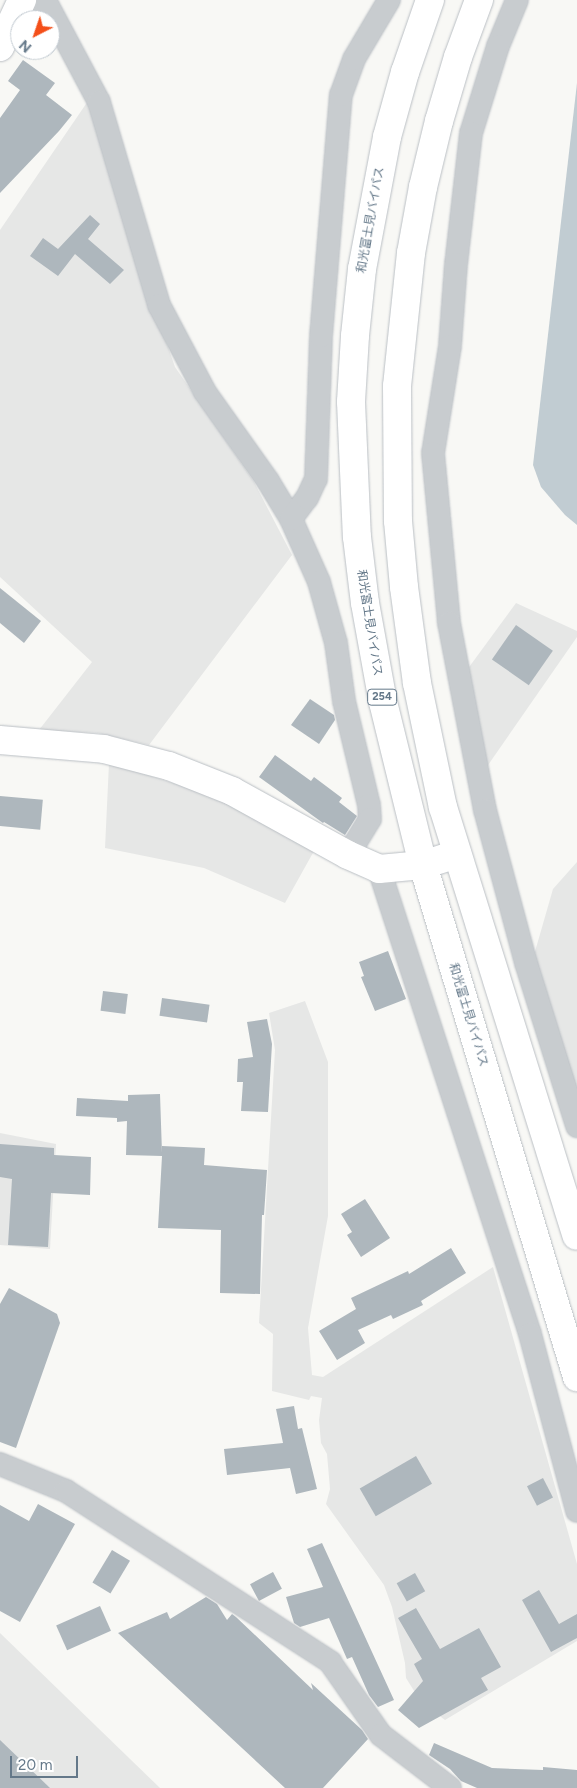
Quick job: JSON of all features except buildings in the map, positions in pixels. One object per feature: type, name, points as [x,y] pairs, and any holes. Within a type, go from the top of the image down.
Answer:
[{"type":"main road","points":[[0,47],[22,0]]},
{"type":"main road","name":"和光富士見バイパス","points":[[430,0],[396,104],[373,203],[358,302],[351,402],[354,494],[365,604],[383,702],[423,865],[577,1377]]},
{"type":"main road","points":[[479,0],[448,89],[423,187],[406,286],[396,386],[396,487],[408,619],[429,744],[443,807],[577,1236]]},
{"type":"main road","points":[[0,740],[104,749],[169,766],[232,791],[348,855],[379,869],[423,865],[457,854]]},
{"type":"street","points":[[39,0],[48,6],[99,102],[159,305],[205,392],[268,481],[291,519],[319,582],[329,614],[344,701],[369,805],[370,819],[348,855]]},
{"type":"street","points":[[291,519],[307,498],[316,479],[320,336],[342,95],[354,59],[389,0]]},
{"type":"street","points":[[517,0],[498,46],[470,133],[456,264],[450,346],[432,452],[449,623],[485,810],[526,963],[577,1126]]},
{"type":"street","points":[[379,869],[530,1334],[577,1511]]},
{"type":"street","points":[[0,1464],[66,1491],[330,1662],[382,1735],[450,1788]]},
{"type":"shaded area","points":[[577,83],[577,525],[565,515],[541,487],[533,465]]},
{"type":"shaded area","points":[[88,101],[121,213],[175,367],[254,482],[292,555],[149,745],[98,733],[39,730],[92,662],[0,577],[0,230]]},
{"type":"shaded area","points":[[516,603],[577,631],[577,637],[486,768],[464,674]]},
{"type":"shaded area","points":[[109,763],[221,798],[314,851],[285,903],[204,868],[105,848]]},
{"type":"shaded area","points":[[577,862],[577,1097],[534,955],[553,889]]},
{"type":"shaded area","points":[[305,1001],[328,1062],[328,1216],[308,1328],[312,1375],[323,1377],[493,1267],[577,1564],[577,1641],[445,1720],[421,1702],[406,1678],[405,1663],[392,1607],[384,1585],[326,1504],[330,1489],[327,1454],[321,1443],[319,1420],[322,1398],[311,1396],[309,1400],[272,1391],[273,1334],[259,1323],[275,1050],[269,1013]]},
{"type":"shaded area","points":[[0,1133],[56,1144],[50,1249],[0,1245]]},
{"type":"shaded area","points":[[0,1633],[160,1788],[0,1788]]}]
